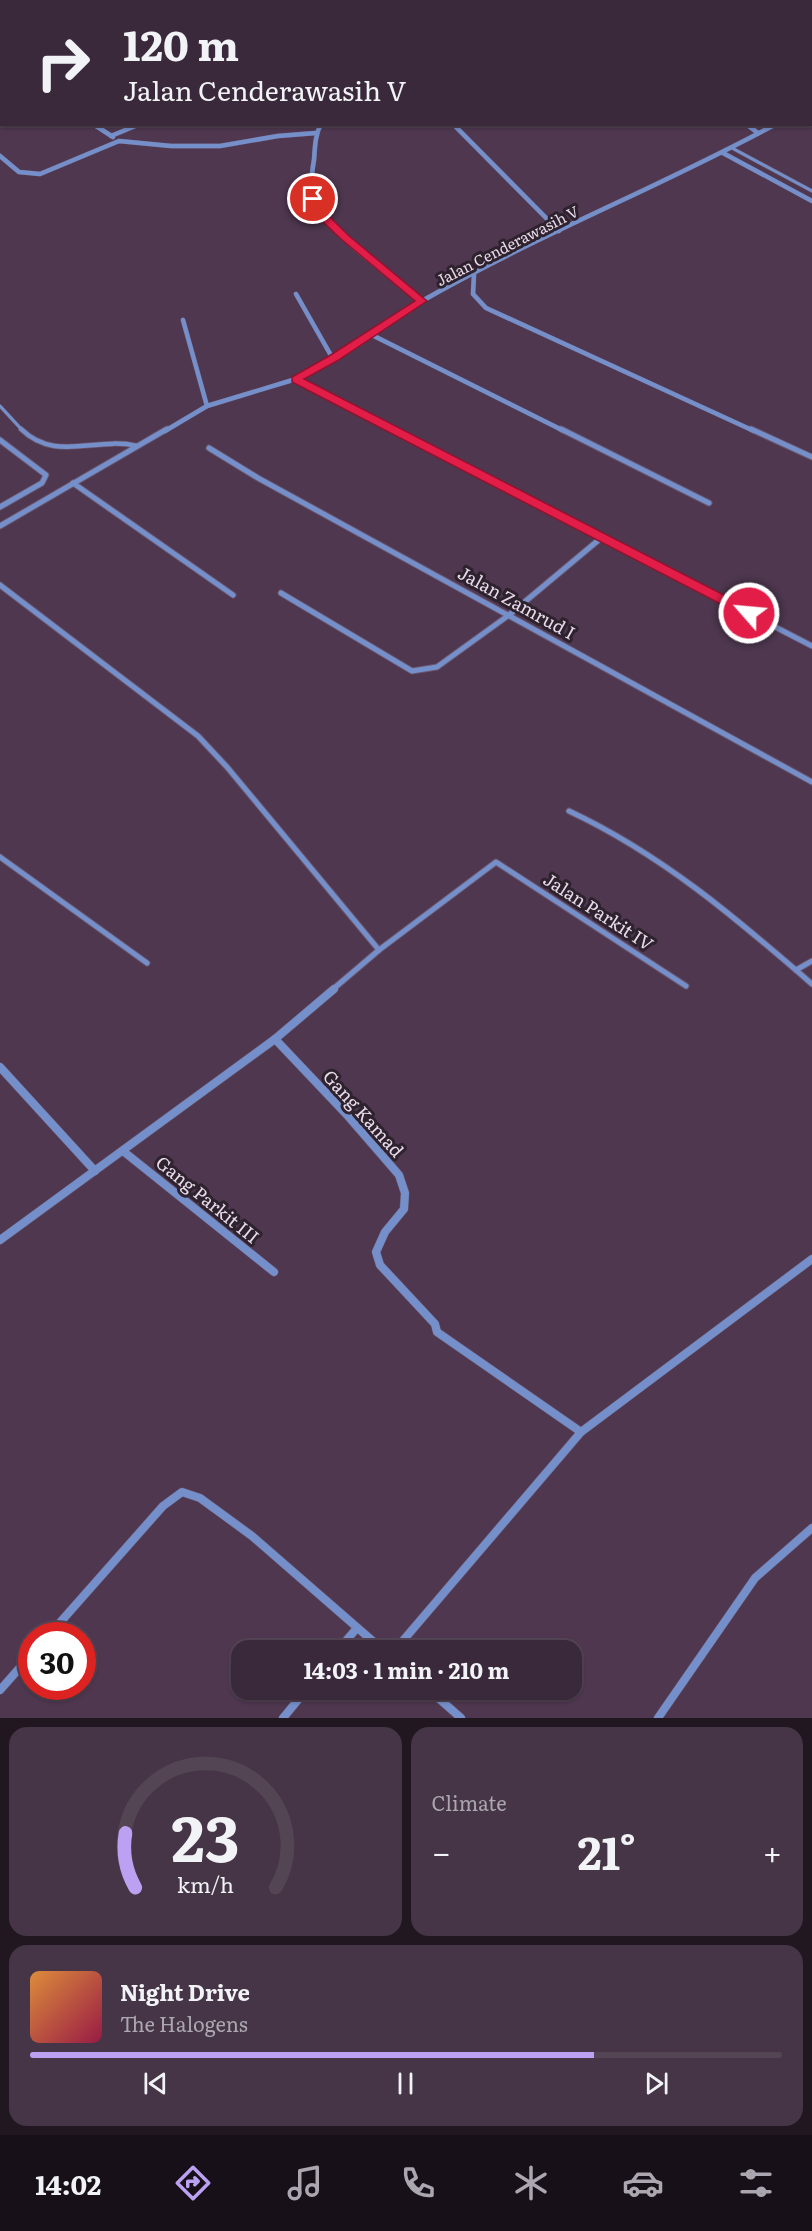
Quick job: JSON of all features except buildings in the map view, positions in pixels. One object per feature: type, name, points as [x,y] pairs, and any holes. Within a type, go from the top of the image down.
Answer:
[{"type":"street","points":[[96,126],[118,141]]},
{"type":"street","points":[[111,136],[135,126]]},
{"type":"street","points":[[320,126],[315,133],[313,199],[324,217],[422,301]]},
{"type":"street","points":[[455,126],[559,231]]},
{"type":"street","points":[[749,126],[758,133]]},
{"type":"street","name":"Jalan Cenderawasih V","points":[[0,526],[207,406],[296,379],[333,359],[422,301],[559,231],[723,153],[772,126]]},
{"type":"street","points":[[0,156],[19,172],[40,174],[118,141],[131,140],[171,146],[220,146],[278,136],[315,133]]},
{"type":"street","points":[[723,153],[812,201]]},
{"type":"street","points":[[474,274],[472,293],[476,300],[486,308],[812,457]]},
{"type":"street","points":[[296,294],[333,359]]},
{"type":"street","points":[[183,320],[207,406]]},
{"type":"street","points":[[370,334],[709,503]]},
{"type":"street","points":[[296,379],[812,646]]},
{"type":"street","points":[[0,440],[46,475],[42,483],[0,507]]},
{"type":"street","name":"Jalan Zamrud I","points":[[209,448],[258,478],[812,783]]},
{"type":"street","points":[[73,483],[233,595]]},
{"type":"street","points":[[281,593],[412,671],[437,667],[509,615],[601,538]]},
{"type":"street","points":[[0,585],[198,736],[227,767],[379,950],[275,1039],[0,1240]]},
{"type":"street","points":[[568,811],[617,834],[717,903],[812,984]]},
{"type":"street","points":[[0,856],[147,963]]},
{"type":"street","name":"Jalan Parkit IV","points":[[379,950],[496,862],[686,986]]},
{"type":"street","points":[[796,970],[812,961]]},
{"type":"street","name":"Gang Kamad","points":[[275,1039],[347,1115],[399,1175],[405,1193],[404,1209],[385,1232],[376,1252],[380,1265],[435,1324],[437,1332],[581,1432]]},
{"type":"street","points":[[0,1067],[95,1171]]},
{"type":"street","name":"Gang Parkit III","points":[[123,1151],[274,1272]]},
{"type":"street","points":[[404,1640],[581,1432],[812,1259]]},
{"type":"street","points":[[60,1622],[173,1495],[185,1492],[197,1496],[239,1525],[371,1640]]},
{"type":"street","points":[[658,1718],[755,1578],[812,1528]]},
{"type":"street","points":[[347,1640],[357,1628]]},
{"type":"street","points":[[0,1690],[18,1670]]},
{"type":"street","points":[[284,1718],[298,1700]]},
{"type":"street","points":[[441,1700],[461,1718]]},
{"type":"lane","points":[[732,148],[812,191]]},
{"type":"lane","points":[[0,406],[37,442],[54,447],[78,446],[104,441],[123,441],[137,446]]},
{"type":"route","points":[[313,199],[324,217],[344,237],[422,301],[333,359],[296,379],[749,613]]}]
